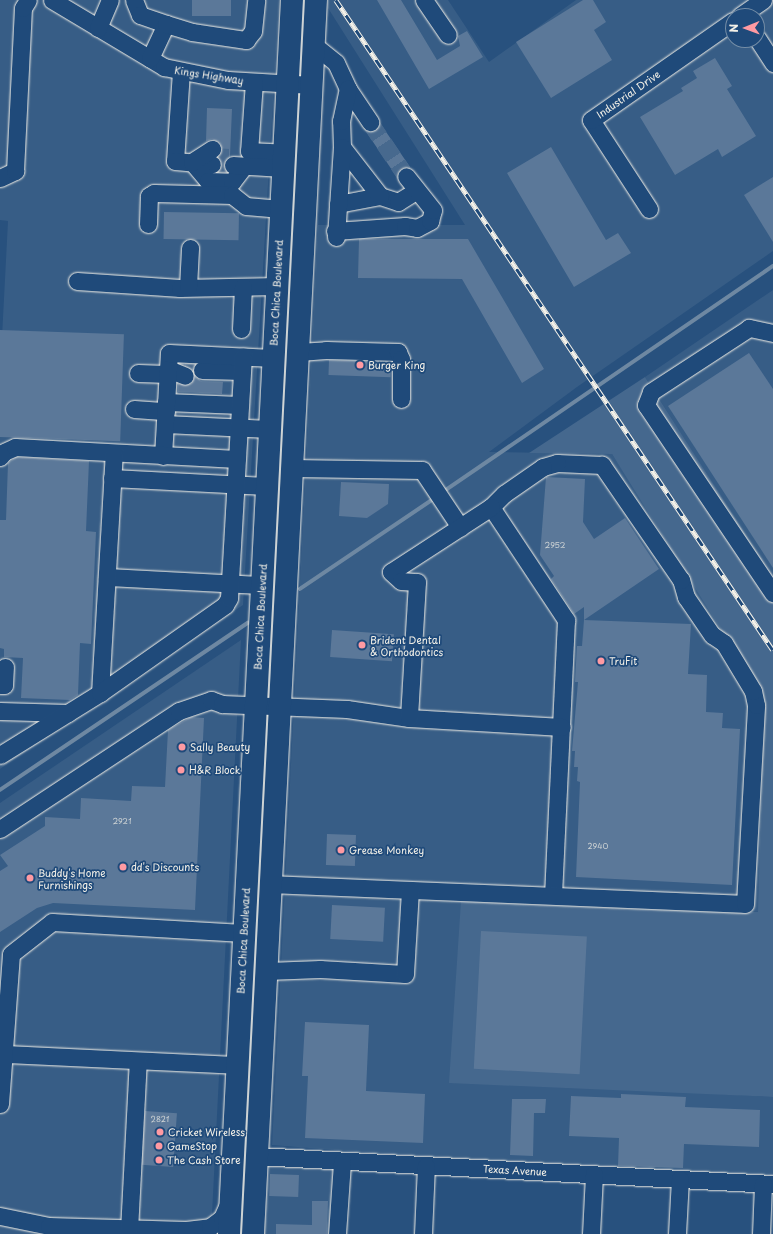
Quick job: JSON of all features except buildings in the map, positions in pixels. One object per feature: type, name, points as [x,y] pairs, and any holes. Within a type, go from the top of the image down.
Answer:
[{"type":"main road","name":"Boca Chica Boulevard","points":[[229,1234],[276,286],[292,0]]},
{"type":"main road","points":[[253,1234],[316,0]]},
{"type":"street","points":[[0,178],[15,171],[23,8],[28,0]]},
{"type":"street","name":"Kings Highway","points":[[52,0],[164,67],[254,82],[312,85]]},
{"type":"street","points":[[98,28],[110,0]]},
{"type":"street","points":[[134,0],[140,15],[200,34],[246,40],[253,31],[256,0]]},
{"type":"street","points":[[424,0],[448,35]]},
{"type":"street","name":"Industrial Drive","points":[[752,8],[763,0]]},
{"type":"street","points":[[150,58],[166,24]]},
{"type":"street","name":"Industrial Drive","points":[[649,209],[591,120],[725,27]]},
{"type":"street","points":[[314,45],[336,62],[348,89],[370,122]]},
{"type":"street","points":[[763,48],[773,63]]},
{"type":"street","points":[[181,70],[175,161],[192,162],[212,160]]},
{"type":"street","points":[[192,162],[208,181],[232,182],[254,82]]},
{"type":"street","points":[[348,89],[341,121],[342,147],[336,234],[404,226],[417,228],[430,222],[433,210],[406,176]]},
{"type":"street","points":[[342,147],[380,196]]},
{"type":"street","points":[[236,160],[283,161]]},
{"type":"street","points":[[338,204],[380,196],[398,202],[417,190]]},
{"type":"street","points":[[148,224],[149,196],[154,193],[232,195],[246,206],[281,209]]},
{"type":"street","points":[[188,288],[190,248]]},
{"type":"street","points":[[76,281],[188,288],[276,286]]},
{"type":"street","points":[[241,329],[243,287]]},
{"type":"street","points":[[773,333],[749,328],[651,392],[646,405],[773,593]]},
{"type":"street","points":[[299,352],[340,350],[398,352],[401,359],[401,399]]},
{"type":"street","points":[[163,456],[169,353],[243,363]]},
{"type":"street","points":[[202,370],[223,370],[243,363],[273,358]]},
{"type":"street","points":[[0,755],[100,693],[225,605],[231,584],[243,363]]},
{"type":"street","points":[[138,373],[185,370]]},
{"type":"street","points":[[165,412],[240,405]]},
{"type":"street","points":[[134,409],[165,412],[239,427],[269,429]]},
{"type":"street","points":[[0,457],[15,447],[237,459]]},
{"type":"street","points":[[100,693],[114,453]]},
{"type":"street","points":[[271,884],[745,904],[755,698],[751,685],[724,643],[712,635],[686,597],[681,580],[606,468],[596,464],[550,464],[504,494],[491,507],[391,572],[401,581],[417,582],[409,718]]},
{"type":"street","points":[[293,468],[422,470],[460,527]]},
{"type":"street","points":[[112,478],[266,486]]},
{"type":"street","points":[[491,507],[566,620],[553,895]]},
{"type":"street","points":[[106,577],[261,585]]},
{"type":"street","points":[[0,685],[4,685],[5,667]]},
{"type":"street","points":[[0,829],[178,711],[211,700],[222,704],[347,709],[409,718],[562,727]]},
{"type":"street","points":[[0,711],[68,713]]},
{"type":"street","points":[[267,971],[320,969],[405,974],[410,890]]},
{"type":"street","points":[[0,1104],[11,954],[52,922],[244,933]]},
{"type":"street","points":[[4,1054],[237,1065]]},
{"type":"street","points":[[132,1232],[138,1061]]},
{"type":"street","name":"Texas Avenue","points":[[257,1156],[342,1162],[768,1184]]},
{"type":"street","points":[[337,1234],[342,1162]]},
{"type":"street","points":[[423,1234],[426,1166]]},
{"type":"street","points":[[592,1234],[594,1174]]},
{"type":"street","points":[[677,1234],[680,1179]]},
{"type":"street","points":[[761,1234],[768,1184]]},
{"type":"street","points":[[0,1216],[49,1226],[132,1232],[145,1227],[194,1232],[210,1227],[222,1218],[230,1198]]},
{"type":"shaded area","points":[[0,0],[279,0],[243,605],[0,769],[0,376],[8,221],[0,220]]},
{"type":"shaded area","points":[[328,0],[448,0],[489,62],[576,0],[773,0],[773,251],[577,387],[489,452],[612,454],[773,693],[767,912],[549,906],[684,1092],[773,1097],[773,1185],[272,1145],[318,225],[465,225],[328,8]]},
{"type":"shaded area","points":[[773,290],[773,578],[645,377]]},
{"type":"shaded area","points":[[645,377],[773,577],[773,1097],[449,1083],[461,901],[758,912],[764,699],[612,454],[529,453]]},
{"type":"shaded area","points":[[241,640],[211,1234],[0,1234],[0,803]]},
{"type":"shaded area","points":[[269,1165],[334,1170],[329,1234],[264,1234]]},
{"type":"waterway","points":[[443,492],[773,266]]},
{"type":"waterway","points":[[300,589],[435,498]]},
{"type":"waterway","points":[[0,790],[248,623]]},
{"type":"tunnel","points":[[370,122],[406,176]]},
{"type":"tunnel","points":[[212,156],[230,157]]},
{"type":"tunnel","points":[[212,170],[230,171]]},
{"type":"tunnel","points":[[185,364],[202,364]]},
{"type":"railway","points":[[336,0],[773,650]]},
{"type":"place","name":"Burger King","points":[[360,365]]},
{"type":"place","name":"Brident Dental & Orthodontics","points":[[362,645]]},
{"type":"place","name":"TruFit","points":[[601,661]]},
{"type":"place","name":"Sally Beauty","points":[[182,747]]},
{"type":"place","name":"H&R Block","points":[[181,770]]},
{"type":"place","name":"Grease Monkey","points":[[341,850]]},
{"type":"place","name":"dd's Discounts","points":[[123,867]]},
{"type":"place","name":"Buddy's Home Furnishings","points":[[30,878]]},
{"type":"place","name":"Cricket Wireless","points":[[160,1132]]},
{"type":"place","name":"GameStop","points":[[159,1146]]},
{"type":"place","name":"The Cash Store","points":[[159,1160]]}]
